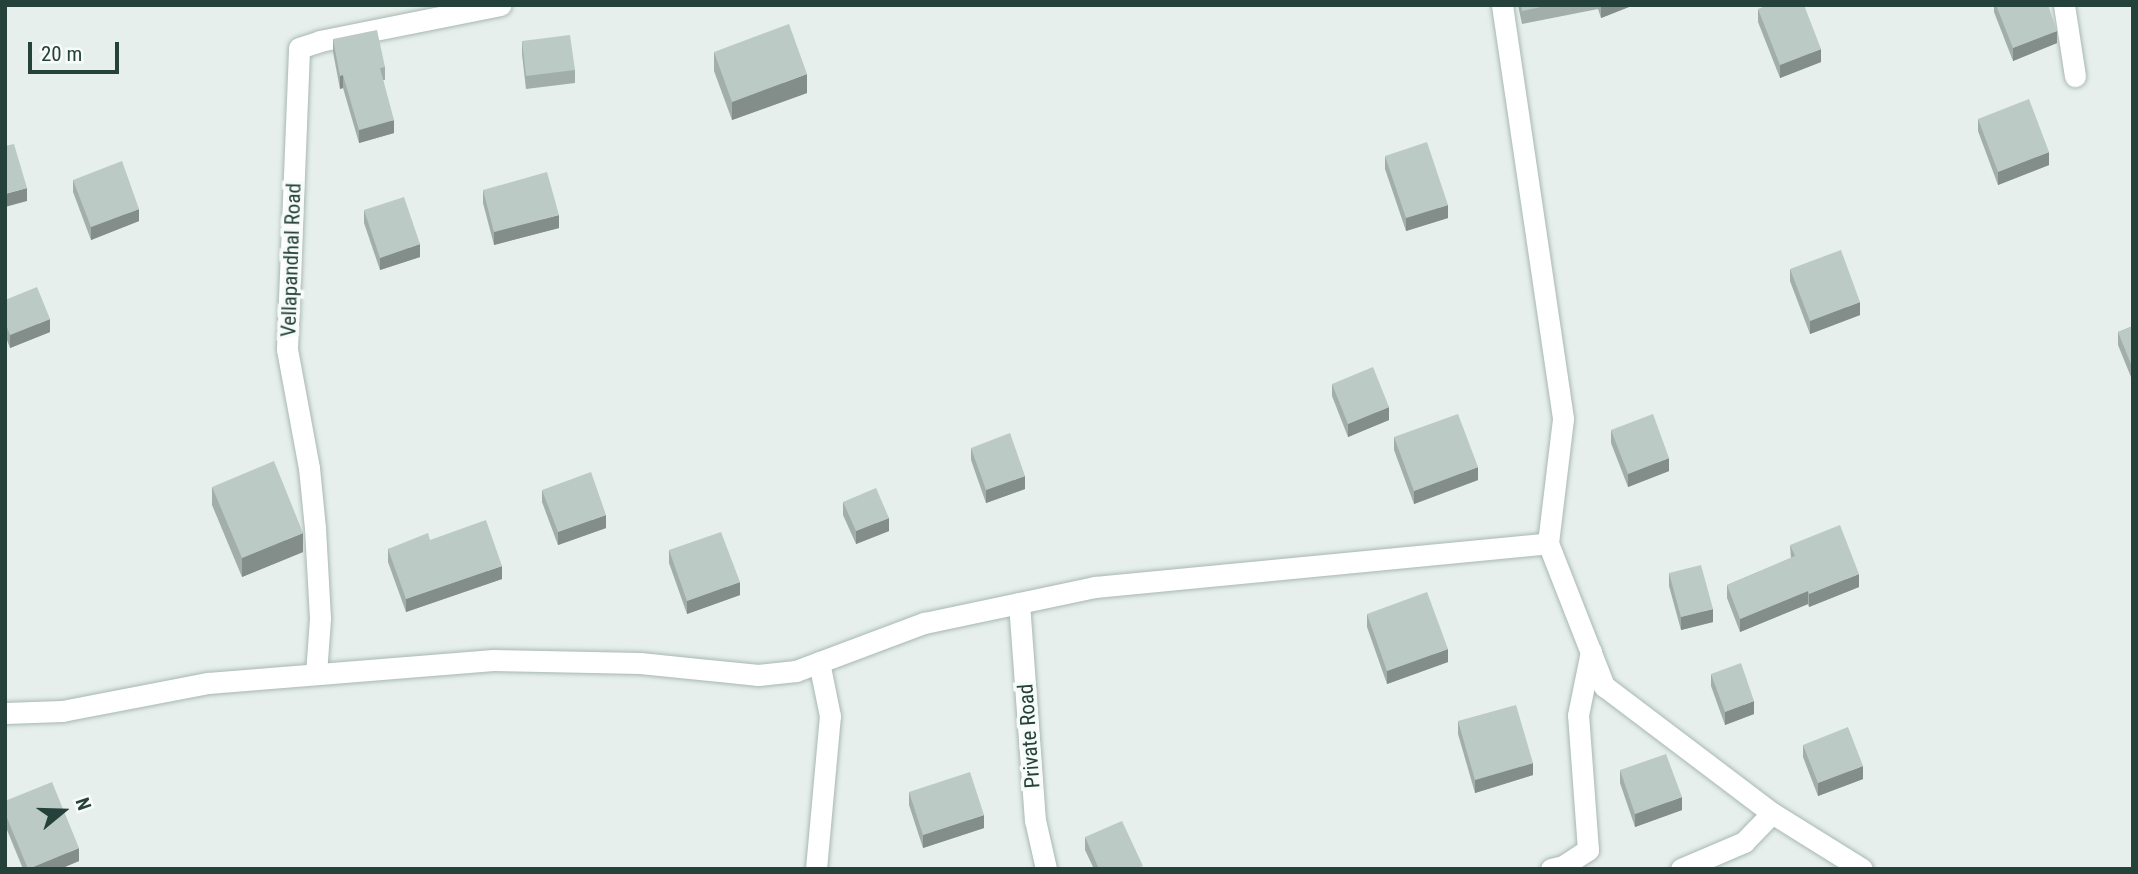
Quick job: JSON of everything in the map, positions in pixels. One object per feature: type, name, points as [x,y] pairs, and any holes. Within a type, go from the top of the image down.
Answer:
[{"type":"street","name":"Vellapandhal Road","points":[[316,674],[320,618],[315,528],[309,468],[287,349],[299,48],[320,41],[500,5]]},
{"type":"street","points":[[1502,5],[1521,152],[1563,419],[1548,543],[1604,686],[1772,813],[1863,869]]},
{"type":"street","points":[[2064,5],[2075,76]]},
{"type":"street","points":[[5,713],[62,711],[208,683],[493,660],[640,663],[758,675],[796,671],[924,623],[1095,587],[1548,543]]},
{"type":"street","name":"Private Road","points":[[1019,603],[1035,820],[1046,869]]},
{"type":"street","points":[[1551,869],[1563,866],[1588,850],[1578,715],[1591,651]]},
{"type":"street","points":[[816,869],[830,716],[819,662]]},
{"type":"street","points":[[1681,869],[1744,842],[1772,813]]},
{"type":"building","points":[[1521,5],[1551,5],[1522,11]]},
{"type":"building","points":[[1768,5],[1804,5],[1821,49],[1780,65],[1758,9]]},
{"type":"building","points":[[1996,5],[2048,5],[2057,31],[2013,48]]},
{"type":"building","points":[[789,24],[807,74],[732,102],[714,52]]},
{"type":"building","points":[[377,30],[385,67],[380,68],[394,120],[359,130],[343,75],[340,76],[333,39]]},
{"type":"building","points":[[570,35],[575,70],[526,76],[522,41]]},
{"type":"building","points":[[2029,99],[2049,152],[1998,172],[1978,119]]},
{"type":"building","points":[[1427,142],[1448,205],[1406,218],[1385,156]]},
{"type":"building","points":[[14,144],[27,188],[5,194],[5,146]]},
{"type":"building","points":[[122,161],[139,209],[91,227],[73,180]]},
{"type":"building","points":[[547,172],[559,215],[494,232],[483,190]]},
{"type":"building","points":[[404,197],[420,244],[380,258],[364,210]]},
{"type":"building","points":[[1841,250],[1860,302],[1810,321],[1790,269]]},
{"type":"building","points":[[37,287],[50,319],[10,335],[5,322],[5,300]]},
{"type":"building","points":[[2133,326],[2133,369],[2118,332]]},
{"type":"building","points":[[1373,367],[1389,407],[1348,424],[1332,384]]},
{"type":"building","points":[[1458,414],[1478,467],[1414,491],[1394,437]]},
{"type":"building","points":[[1653,414],[1669,458],[1628,474],[1611,430]]},
{"type":"building","points":[[1010,433],[1025,476],[986,490],[971,448]]},
{"type":"building","points":[[274,461],[303,533],[242,558],[212,487]]},
{"type":"building","points":[[591,472],[606,515],[558,532],[542,490]]},
{"type":"building","points":[[876,488],[889,518],[856,531],[843,502]]},
{"type":"building","points":[[486,520],[502,566],[406,599],[388,549],[428,533],[430,540]]},
{"type":"building","points":[[1840,525],[1859,574],[1809,594],[1808,591],[1740,619],[1727,585],[1795,556],[1790,545]]},
{"type":"building","points":[[721,532],[740,582],[687,601],[669,550]]},
{"type":"building","points":[[1701,565],[1713,609],[1681,617],[1669,573]]},
{"type":"building","points":[[1427,592],[1448,649],[1387,671],[1367,614]]},
{"type":"building","points":[[1741,663],[1754,701],[1725,712],[1711,674]]},
{"type":"building","points":[[1516,705],[1533,763],[1475,780],[1458,721]]},
{"type":"building","points":[[1848,727],[1863,766],[1818,783],[1803,745]]},
{"type":"building","points":[[1666,754],[1682,797],[1635,814],[1620,770]]},
{"type":"building","points":[[970,772],[984,815],[923,835],[909,792]]},
{"type":"building","points":[[52,782],[79,848],[28,869],[5,813],[5,801]]},
{"type":"building","points":[[1122,821],[1143,866],[1135,869],[1099,869],[1085,837]]}]
